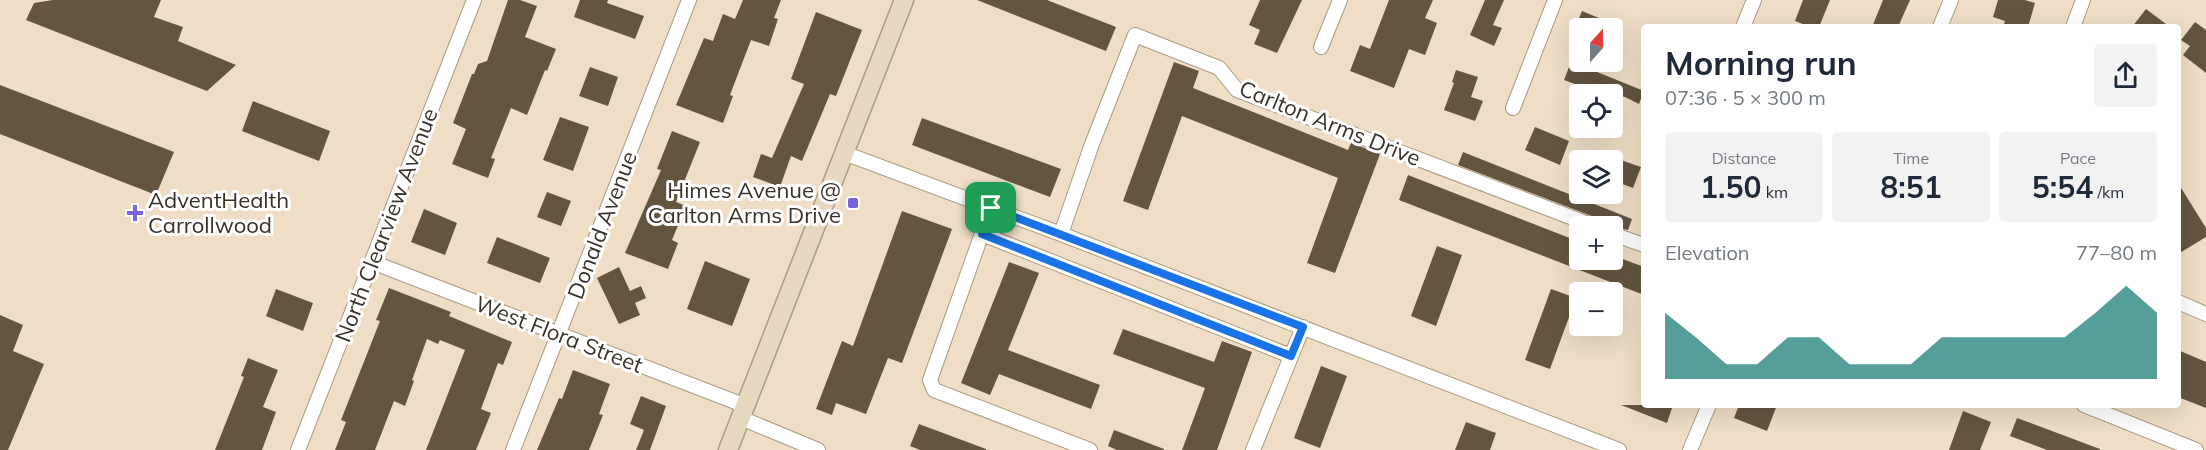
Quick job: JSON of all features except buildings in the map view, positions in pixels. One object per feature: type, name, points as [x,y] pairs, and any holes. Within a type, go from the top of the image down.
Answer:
[{"type":"street","name":"North Clearview Avenue","points":[[298,450],[474,0]]},
{"type":"street","name":"Donald Avenue","points":[[513,450],[689,0]]},
{"type":"street","points":[[728,450],[904,0]]},
{"type":"street","points":[[1321,47],[1340,0]]},
{"type":"street","points":[[1514,108],[1555,0]]},
{"type":"street","points":[[1744,24],[1754,0]]},
{"type":"street","points":[[1941,24],[1951,0]]},
{"type":"street","points":[[2074,24],[2083,0]]},
{"type":"street","name":"Carlton Arms Drive","points":[[1061,234],[1092,144],[1135,35],[1219,68],[1237,90],[1569,216]]},
{"type":"street","points":[[844,153],[1061,234],[1619,450]]},
{"type":"street","points":[[991,208],[930,380],[934,390],[1090,450]]},
{"type":"street","points":[[982,234],[1291,356]]},
{"type":"street","points":[[1623,238],[1641,244]]},
{"type":"street","name":"West Flora Street","points":[[372,262],[559,335],[743,412],[818,450]]},
{"type":"street","points":[[2181,303],[2206,314]]},
{"type":"street","points":[[1253,450],[1303,327]]},
{"type":"street","points":[[1690,450],[1707,408]]},
{"type":"street","points":[[2091,408],[2196,450]]},
{"type":"place","name":"Himes Avenue @ Carlton Arms Drive","points":[[853,203]]},
{"type":"place","name":"AdventHealth Carrollwood","points":[[135,213]]},
{"type":"route","points":[[991,208],[1303,327],[1291,356],[982,234],[991,208]]}]
